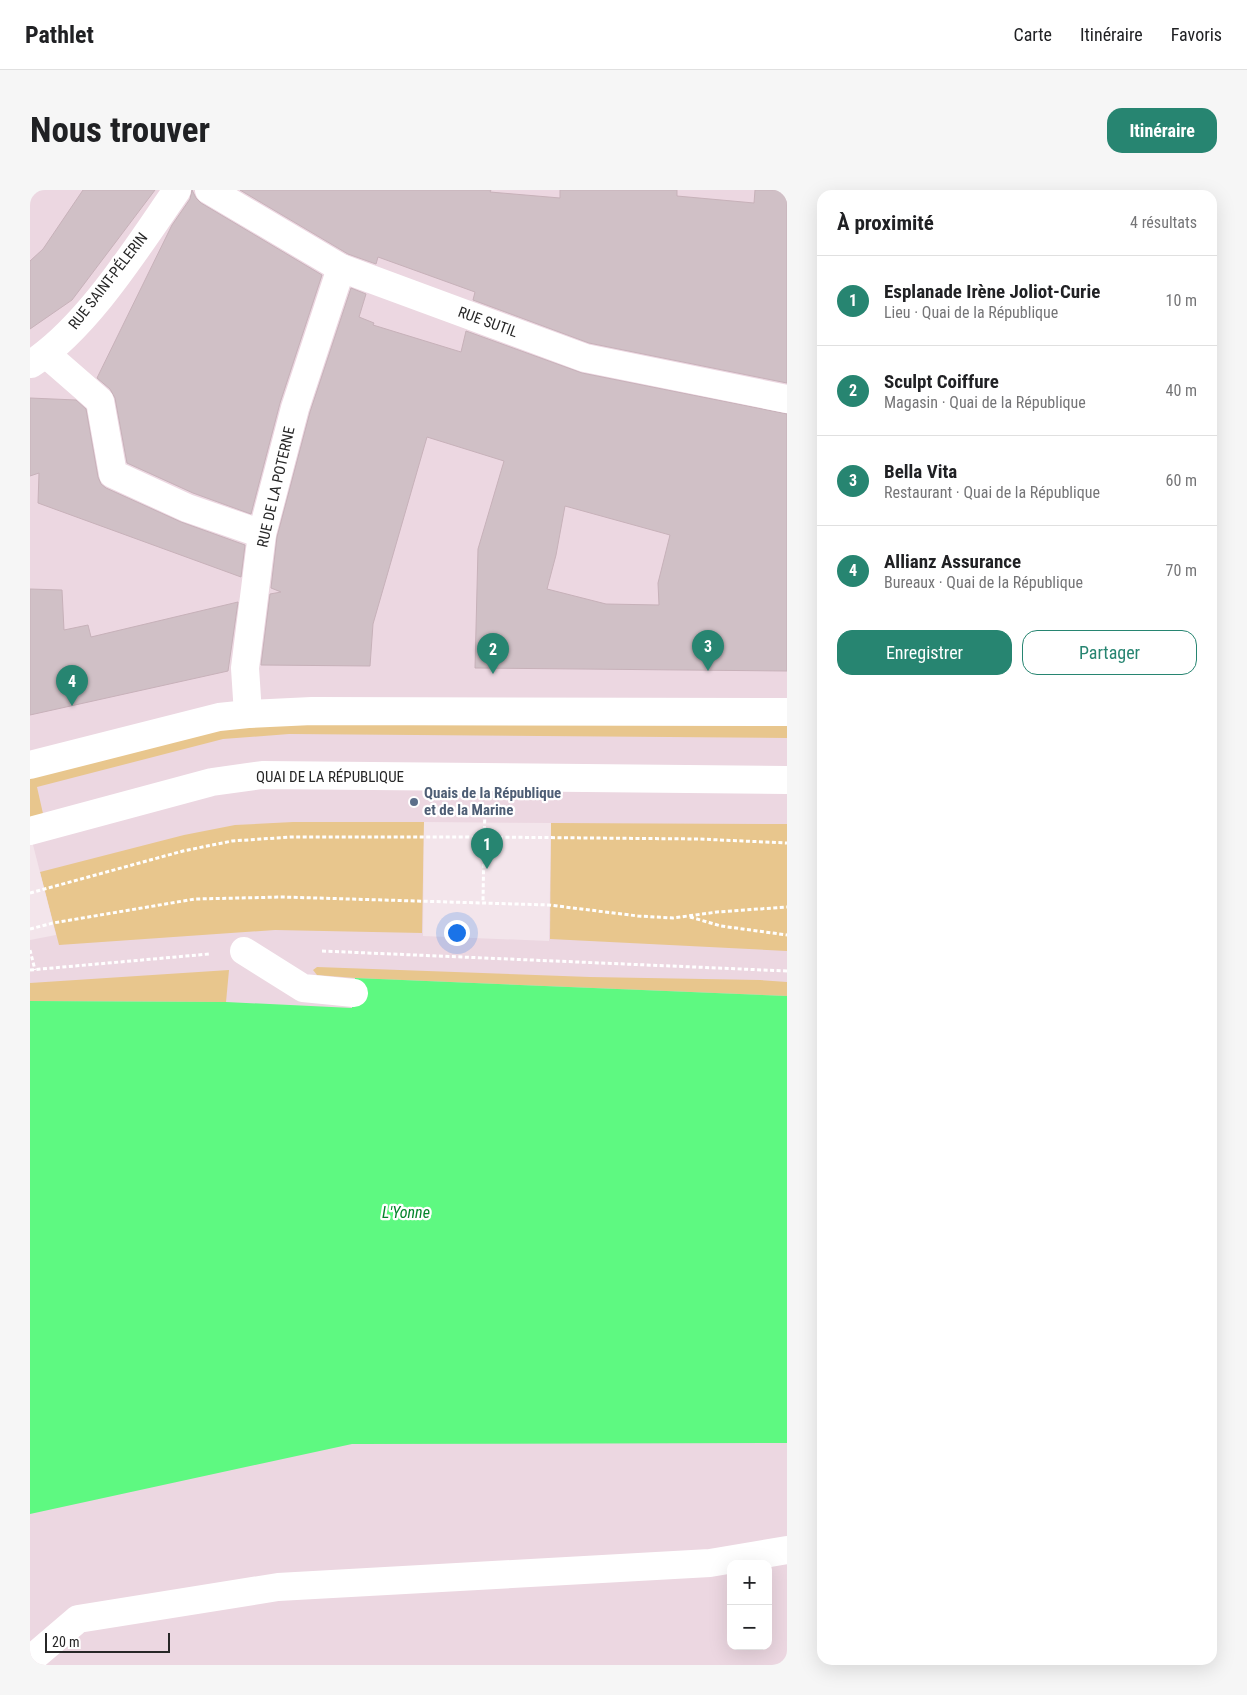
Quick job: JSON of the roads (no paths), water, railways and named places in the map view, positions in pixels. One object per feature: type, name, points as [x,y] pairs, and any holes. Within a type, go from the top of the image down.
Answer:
[{"type":"street","name":"RUE SAINT-PÉLERIN","points":[[38,359],[83,317],[111,283],[177,190]]},
{"type":"street","name":"RUE SUTIL","points":[[209,190],[340,268],[585,358],[787,399]]},
{"type":"street","name":"RUE DE LA POTERNE","points":[[248,714],[245,668],[262,534],[295,408],[340,268]]},
{"type":"street","points":[[38,359],[100,401],[113,474],[187,508],[262,534]]},
{"type":"street","points":[[30,765],[219,717],[248,714],[322,711],[787,712]]},
{"type":"street","name":"QUAI DE LA RÉPUBLIQUE","points":[[30,831],[212,782],[262,775],[787,780]]},
{"type":"street","points":[[244,951],[303,988],[354,993]]},
{"type":"street","points":[[30,1660],[78,1619],[278,1587],[710,1563],[787,1550]]},
{"type":"water","name":"L'Yonne","points":[[355,978],[787,996],[787,1443],[352,1444],[30,1514],[30,1001],[226,1002],[352,1008]]},
{"type":"place","name":"Bella Vita","points":[[708,671]]},
{"type":"place","name":"Sculpt Coiffure","points":[[493,674]]},
{"type":"place","name":"Allianz Assurance","points":[[72,706]]},
{"type":"place","name":"Quais de la République et de la Marine","points":[[414,802]]},
{"type":"place","name":"Esplanade Irène Joliot-Curie","points":[[487,869]]}]
